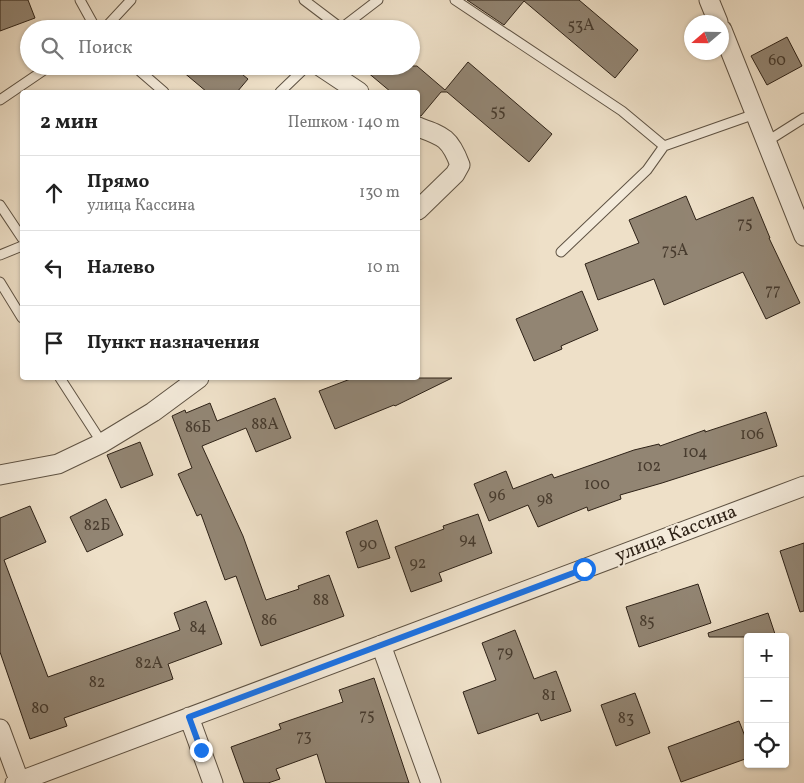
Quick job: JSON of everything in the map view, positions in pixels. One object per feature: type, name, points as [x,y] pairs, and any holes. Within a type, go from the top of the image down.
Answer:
[{"type":"street","points":[[709,0],[715,15]]},
{"type":"street","points":[[729,48],[804,236]]},
{"type":"street","points":[[334,75],[356,90]]},
{"type":"street","points":[[420,128],[443,136],[454,150],[460,165],[455,174],[420,208]]},
{"type":"street","points":[[0,475],[58,464],[102,443],[153,412],[197,380]]},
{"type":"street","name":"улица Кассина","points":[[18,782],[804,486]]},
{"type":"street","points":[[381,645],[431,783]]},
{"type":"street","points":[[189,717],[213,783]]},
{"type":"street","points":[[0,729],[18,782]]},
{"type":"lane","points":[[80,0],[91,20]]},
{"type":"lane","points":[[112,20],[130,0]]},
{"type":"lane","points":[[304,0],[330,20]]},
{"type":"lane","points":[[351,20],[378,0]]},
{"type":"lane","points":[[455,0],[622,111],[664,146]]},
{"type":"lane","points":[[0,100],[37,75]]},
{"type":"lane","points":[[144,75],[162,90]]},
{"type":"lane","points":[[282,90],[298,75]]},
{"type":"lane","points":[[561,252],[647,170],[664,146],[755,114]]},
{"type":"lane","points":[[766,142],[804,118]]},
{"type":"lane","points":[[0,205],[20,235]]},
{"type":"lane","points":[[0,255],[20,247]]},
{"type":"lane","points":[[0,282],[20,315]]},
{"type":"lane","points":[[61,380],[102,443]]},
{"type":"building","points":[[0,0],[28,0],[35,18],[20,20],[20,24],[0,31]]},
{"type":"building","points":[[467,0],[579,0],[638,50],[615,78],[524,1],[504,25]]},
{"type":"building","points":[[787,37],[802,66],[767,85],[751,56]]},
{"type":"building","points":[[468,62],[552,134],[529,162],[447,92],[441,92],[420,116],[420,90],[389,90],[371,75],[420,75],[420,69],[445,90]]},
{"type":"building","points":[[187,75],[243,75],[248,79],[239,90],[205,90]]},
{"type":"building","points":[[686,196],[696,220],[753,197],[769,238],[800,303],[766,319],[743,272],[664,305],[654,279],[598,300],[585,264],[639,243],[629,220]]},
{"type":"building","points":[[582,291],[598,330],[561,346],[562,349],[534,361],[516,319]]},
{"type":"building","points":[[452,378],[395,406],[335,429],[319,391],[348,380]]},
{"type":"building","points":[[275,398],[291,438],[256,452],[246,428],[202,446],[243,536],[266,600],[299,589],[298,586],[329,575],[344,616],[261,646],[236,576],[225,580],[201,514],[197,516],[178,474],[192,468],[172,416],[185,410],[186,413],[210,403],[217,421]]},
{"type":"building","points":[[766,412],[777,446],[620,495],[621,499],[588,511],[587,507],[538,527],[528,505],[489,521],[474,484],[506,471],[513,489],[552,474],[554,478],[634,450],[659,444],[660,446]]},
{"type":"building","points":[[140,442],[153,475],[121,488],[107,455]]},
{"type":"building","points":[[106,499],[123,535],[87,552],[70,517]]},
{"type":"building","points":[[30,506],[46,542],[4,560],[48,677],[180,630],[174,613],[206,601],[222,644],[168,664],[173,679],[64,718],[67,726],[30,739],[0,652],[0,518]]},
{"type":"building","points":[[478,514],[492,553],[439,573],[442,581],[411,592],[395,547],[444,529],[443,526]]},
{"type":"building","points":[[377,520],[390,558],[358,568],[346,532]]},
{"type":"building","points":[[804,543],[804,611],[800,612],[780,551]]},
{"type":"building","points":[[698,584],[711,623],[639,647],[626,607]]},
{"type":"building","points":[[768,613],[775,633],[744,633],[744,637],[709,637],[708,633]]},
{"type":"building","points":[[515,630],[534,679],[556,671],[571,711],[541,721],[538,713],[478,734],[463,692],[496,680],[482,643]]},
{"type":"building","points":[[374,678],[409,783],[326,783],[317,754],[276,769],[280,779],[268,783],[244,783],[231,747],[281,729],[279,724],[343,702],[339,690]]},
{"type":"building","points":[[635,693],[650,733],[616,746],[601,705]]},
{"type":"building","points":[[739,721],[744,734],[744,759],[681,782],[668,747]]},
{"type":"route","points":[[201,750],[189,717],[584,569]]}]
